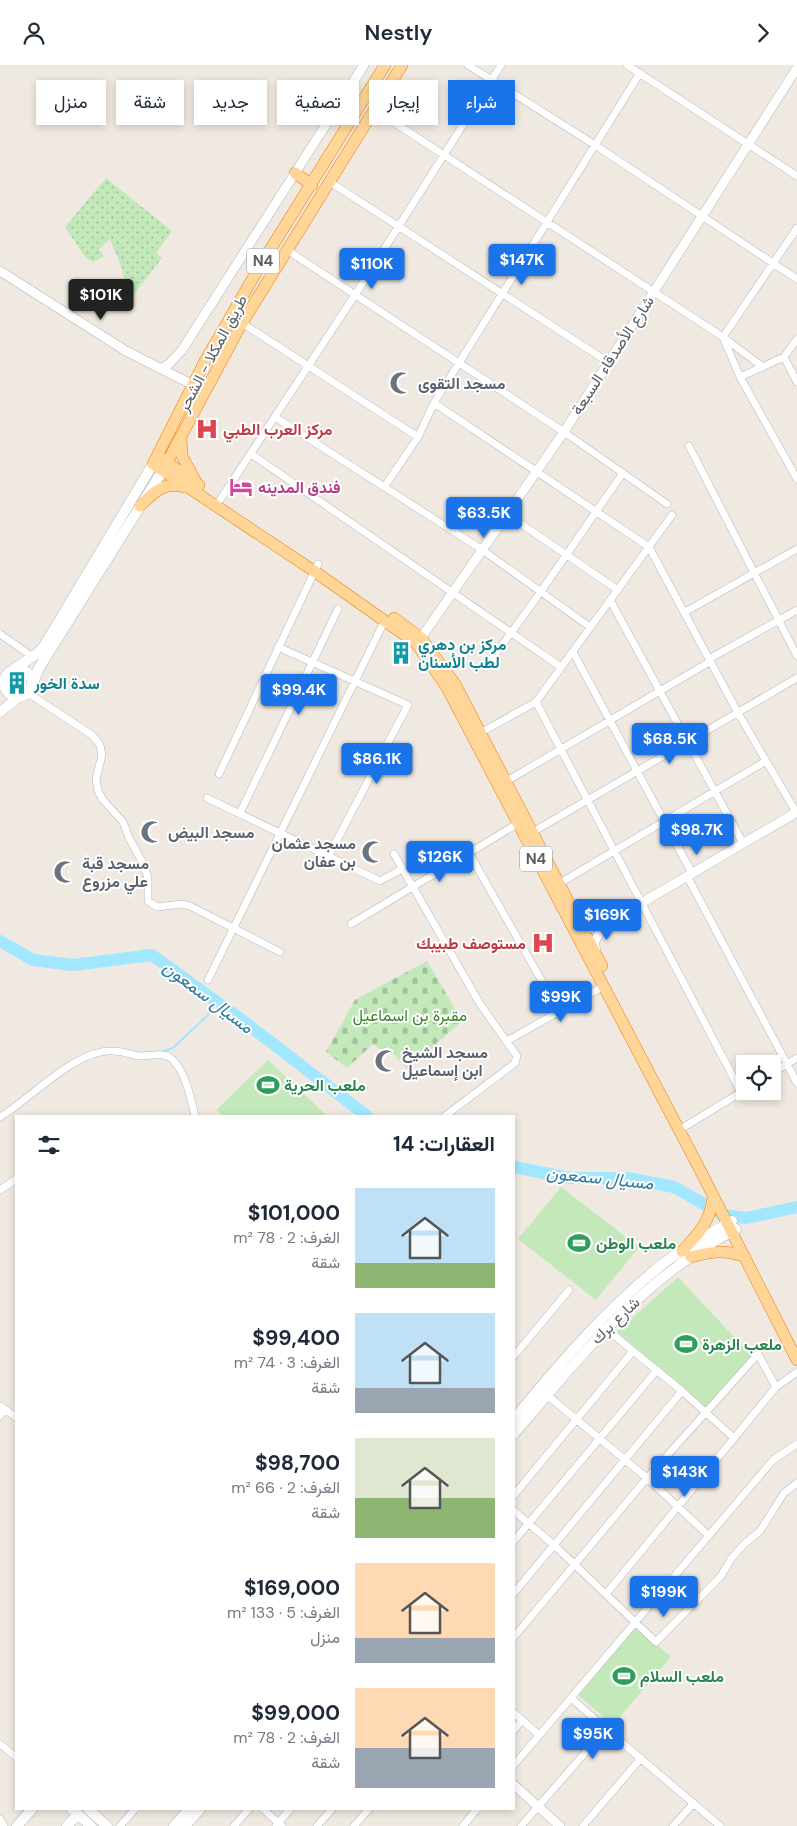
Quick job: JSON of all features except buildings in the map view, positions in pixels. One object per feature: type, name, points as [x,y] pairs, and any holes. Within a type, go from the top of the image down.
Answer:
[{"type":"highway","name":"طريق المكلا - الشحر","points":[[160,463],[193,385],[260,266],[385,65]]},
{"type":"highway","name":"طريق المكلا - الشحر","points":[[393,80],[402,65]]},
{"type":"highway","name":"طريق المكلا - الشحر","points":[[160,463],[181,433],[242,323],[369,120]]},
{"type":"highway","points":[[295,173],[312,185]]},
{"type":"highway","points":[[260,266],[273,273]]},
{"type":"highway","points":[[140,506],[162,486],[194,487],[182,456],[181,433]]},
{"type":"highway","name":"N4","points":[[160,463],[421,638],[454,685],[480,733],[517,824],[797,1346]]},
{"type":"highway","name":"N4","points":[[194,487],[220,499],[416,643],[446,686],[560,883],[713,1198],[732,1226],[745,1257],[797,1360]]},
{"type":"highway","points":[[687,1254],[709,1219],[713,1198]]},
{"type":"highway","points":[[687,1254],[729,1251],[745,1257]]},
{"type":"main road","points":[[0,712],[26,692],[140,506],[160,463]]},
{"type":"main road","points":[[0,705],[7,674],[33,657],[44,646],[160,463]]},
{"type":"main road","points":[[14,669],[27,672],[26,692]]},
{"type":"main road","points":[[4,683],[10,695],[26,692]]},
{"type":"main road","name":"شارع برك","points":[[515,1418],[596,1323],[638,1285],[732,1226]]},
{"type":"main road","name":"شارع برك","points":[[515,1433],[606,1328],[687,1254]]},
{"type":"main road","points":[[17,1826],[31,1810]]},
{"type":"main road","points":[[89,1810],[107,1826]]},
{"type":"main road","points":[[174,1826],[188,1810]]},
{"type":"main road","points":[[185,1826],[199,1810]]},
{"type":"main road","points":[[67,1826],[75,1811],[91,1826]]},
{"type":"street","points":[[161,369],[169,364],[182,349],[364,65]]},
{"type":"street","points":[[468,65],[491,80],[501,65]]},
{"type":"street","points":[[627,65],[797,175]]},
{"type":"street","name":"شارع الأصدقاء السبعة","points":[[421,638],[454,592],[480,549],[508,515],[564,432],[653,291],[750,144],[797,66]]},
{"type":"street","points":[[385,486],[418,437],[434,403],[640,73]]},
{"type":"street","points":[[515,95],[595,145],[797,279]]},
{"type":"street","points":[[398,125],[723,337],[763,367]]},
{"type":"street","points":[[220,499],[355,295],[462,125]]},
{"type":"street","points":[[330,182],[400,225],[608,362]]},
{"type":"street","points":[[723,337],[797,228]]},
{"type":"street","points":[[287,250],[564,432],[667,504]]},
{"type":"street","points":[[0,271],[126,351],[193,385]]},
{"type":"street","points":[[242,323],[418,437]]},
{"type":"street","points":[[723,337],[740,377],[797,479]]},
{"type":"street","points":[[740,377],[784,357],[797,339]]},
{"type":"street","points":[[784,357],[797,382]]},
{"type":"street","points":[[434,403],[649,547],[738,713],[797,812],[602,927],[594,942],[597,956]]},
{"type":"street","points":[[275,417],[385,486],[480,549],[590,627]]},
{"type":"street","points":[[689,446],[797,656]]},
{"type":"street","points":[[251,454],[561,667]]},
{"type":"street","points":[[485,667],[542,593],[565,554],[623,473]]},
{"type":"street","points":[[508,515],[618,590]]},
{"type":"street","points":[[480,733],[536,702],[672,515]]},
{"type":"street","points":[[684,613],[797,549]]},
{"type":"street","points":[[219,773],[316,568]]},
{"type":"street","points":[[610,600],[744,843]]},
{"type":"street","points":[[240,813],[338,609]]},
{"type":"street","points":[[502,785],[797,609]]},
{"type":"street","points":[[208,980],[353,681],[385,620]]},
{"type":"street","points":[[0,634],[33,657]]},
{"type":"street","points":[[278,647],[408,705],[393,737],[388,739],[328,857]]},
{"type":"street","points":[[573,652],[663,821],[797,1083]]},
{"type":"street","points":[[532,833],[797,678]]},
{"type":"street","points":[[26,692],[92,735],[100,745],[102,755],[96,779],[98,791],[103,800],[123,822],[142,863],[148,878],[148,901],[157,907],[182,904],[190,906],[280,952]]},
{"type":"street","points":[[536,702],[641,903],[736,1078]]},
{"type":"street","points":[[560,883],[766,761]]},
{"type":"street","points":[[207,798],[380,881],[402,869]]},
{"type":"street","points":[[351,924],[517,824]]},
{"type":"street","points":[[469,853],[560,1011]]},
{"type":"street","points":[[394,854],[480,1004],[517,1054],[515,1063],[446,1115]]},
{"type":"street","points":[[580,923],[587,929],[609,922]]},
{"type":"street","points":[[507,1041],[604,986]]},
{"type":"street","points":[[0,1117],[15,1108],[79,1058],[112,1050],[140,1056],[164,1055],[176,1061],[186,1084],[195,1115]]},
{"type":"street","points":[[781,1068],[797,1058]]},
{"type":"street","points":[[681,1129],[736,1095]]},
{"type":"street","points":[[0,1190],[15,1180]]},
{"type":"street","points":[[515,1355],[569,1290]]},
{"type":"street","points":[[606,1328],[682,1391],[734,1438]]},
{"type":"street","points":[[515,1494],[633,1351]]},
{"type":"street","points":[[515,1636],[647,1477],[758,1354],[776,1387]]},
{"type":"street","points":[[515,1540],[657,1371]]},
{"type":"street","points":[[606,1594],[776,1387],[797,1372]]},
{"type":"street","points":[[515,1592],[682,1391]]},
{"type":"street","points":[[547,1395],[647,1477],[708,1534]]},
{"type":"street","points":[[2,1410],[15,1416]]},
{"type":"street","points":[[515,1764],[773,1459],[797,1444]]},
{"type":"street","points":[[515,1512],[554,1545],[656,1642],[721,1576],[738,1551],[760,1531],[784,1493],[797,1483]]},
{"type":"street","points":[[570,1697],[720,1826]]},
{"type":"street","points":[[515,1714],[539,1735]]},
{"type":"street","points":[[515,1730],[522,1721]]},
{"type":"street","points":[[521,1826],[606,1729]]},
{"type":"street","points":[[0,1744],[15,1756]]},
{"type":"street","points":[[583,1826],[641,1758]]},
{"type":"street","points":[[515,1786],[560,1826]]},
{"type":"street","points":[[673,1826],[694,1803]]},
{"type":"street","points":[[120,1826],[134,1810]]},
{"type":"street","points":[[234,1826],[248,1810]]},
{"type":"street","points":[[264,1810],[279,1825],[289,1810]]},
{"type":"street","points":[[317,1826],[331,1810]]},
{"type":"street","points":[[354,1826],[368,1810]]},
{"type":"street","points":[[463,1826],[477,1810]]},
{"type":"street","points":[[0,1819],[4,1826]]},
{"type":"green space","points":[[106,178],[172,231],[156,253],[162,258],[130,300],[121,266],[110,239],[99,249],[104,256],[93,262],[85,257],[65,227]]},
{"type":"green space","name":"مقبرة بن اسماعيل","points":[[427,961],[462,1021],[407,1069],[388,1047],[381,1050],[373,1044],[347,1068],[326,1052],[355,1000]]},
{"type":"green space","name":"ملعب الحرية","points":[[268,1060],[326,1115],[223,1115],[216,1110]]},
{"type":"green space","name":"ملعب الوطن","points":[[561,1187],[639,1247],[596,1300],[518,1239]]},
{"type":"green space","name":"ملعب الزهرة","points":[[678,1277],[752,1356],[705,1408],[617,1332]]},
{"type":"green space","name":"ملعب السلام","points":[[635,1626],[671,1657],[613,1725],[578,1695]]},
{"type":"waterway","name":"مسيال سمعون","points":[[0,941],[33,960],[73,965],[152,955],[242,1020],[366,1115]]},
{"type":"waterway","points":[[161,1052],[173,1048],[210,1013],[228,1009]]},
{"type":"waterway","name":"مسيال سمعون","points":[[515,1167],[570,1178],[628,1178],[674,1187],[723,1215],[746,1218],[797,1207]]},
{"type":"place","name":"مسجد التقوى","points":[[401,383]]},
{"type":"place","name":"مركز العرب الطبي","points":[[207,429]]},
{"type":"place","name":"فندق المدينه","points":[[241,487]]},
{"type":"place","name":"مركز بن دهري لطب الأسنان","points":[[401,653]]},
{"type":"place","name":"سدة الخور","points":[[17,683]]},
{"type":"place","name":"مسجد البيض","points":[[152,832]]},
{"type":"place","name":"مسجد عثمان بن عفان","points":[[373,852]]},
{"type":"place","name":"مسجد قبة علي مزروع","points":[[65,872]]},
{"type":"place","name":"مستوصف طبيبك","points":[[543,943]]},
{"type":"place","name":"مسجد الشيخ ابن إسماعيل","points":[[386,1061]]},
{"type":"place","name":"ملعب الحرية","points":[[268,1085]]},
{"type":"place","name":"ملعب الوطن","points":[[579,1243]]},
{"type":"place","name":"ملعب الزهرة","points":[[686,1344]]},
{"type":"place","name":"ملعب السلام","points":[[624,1676]]}]
